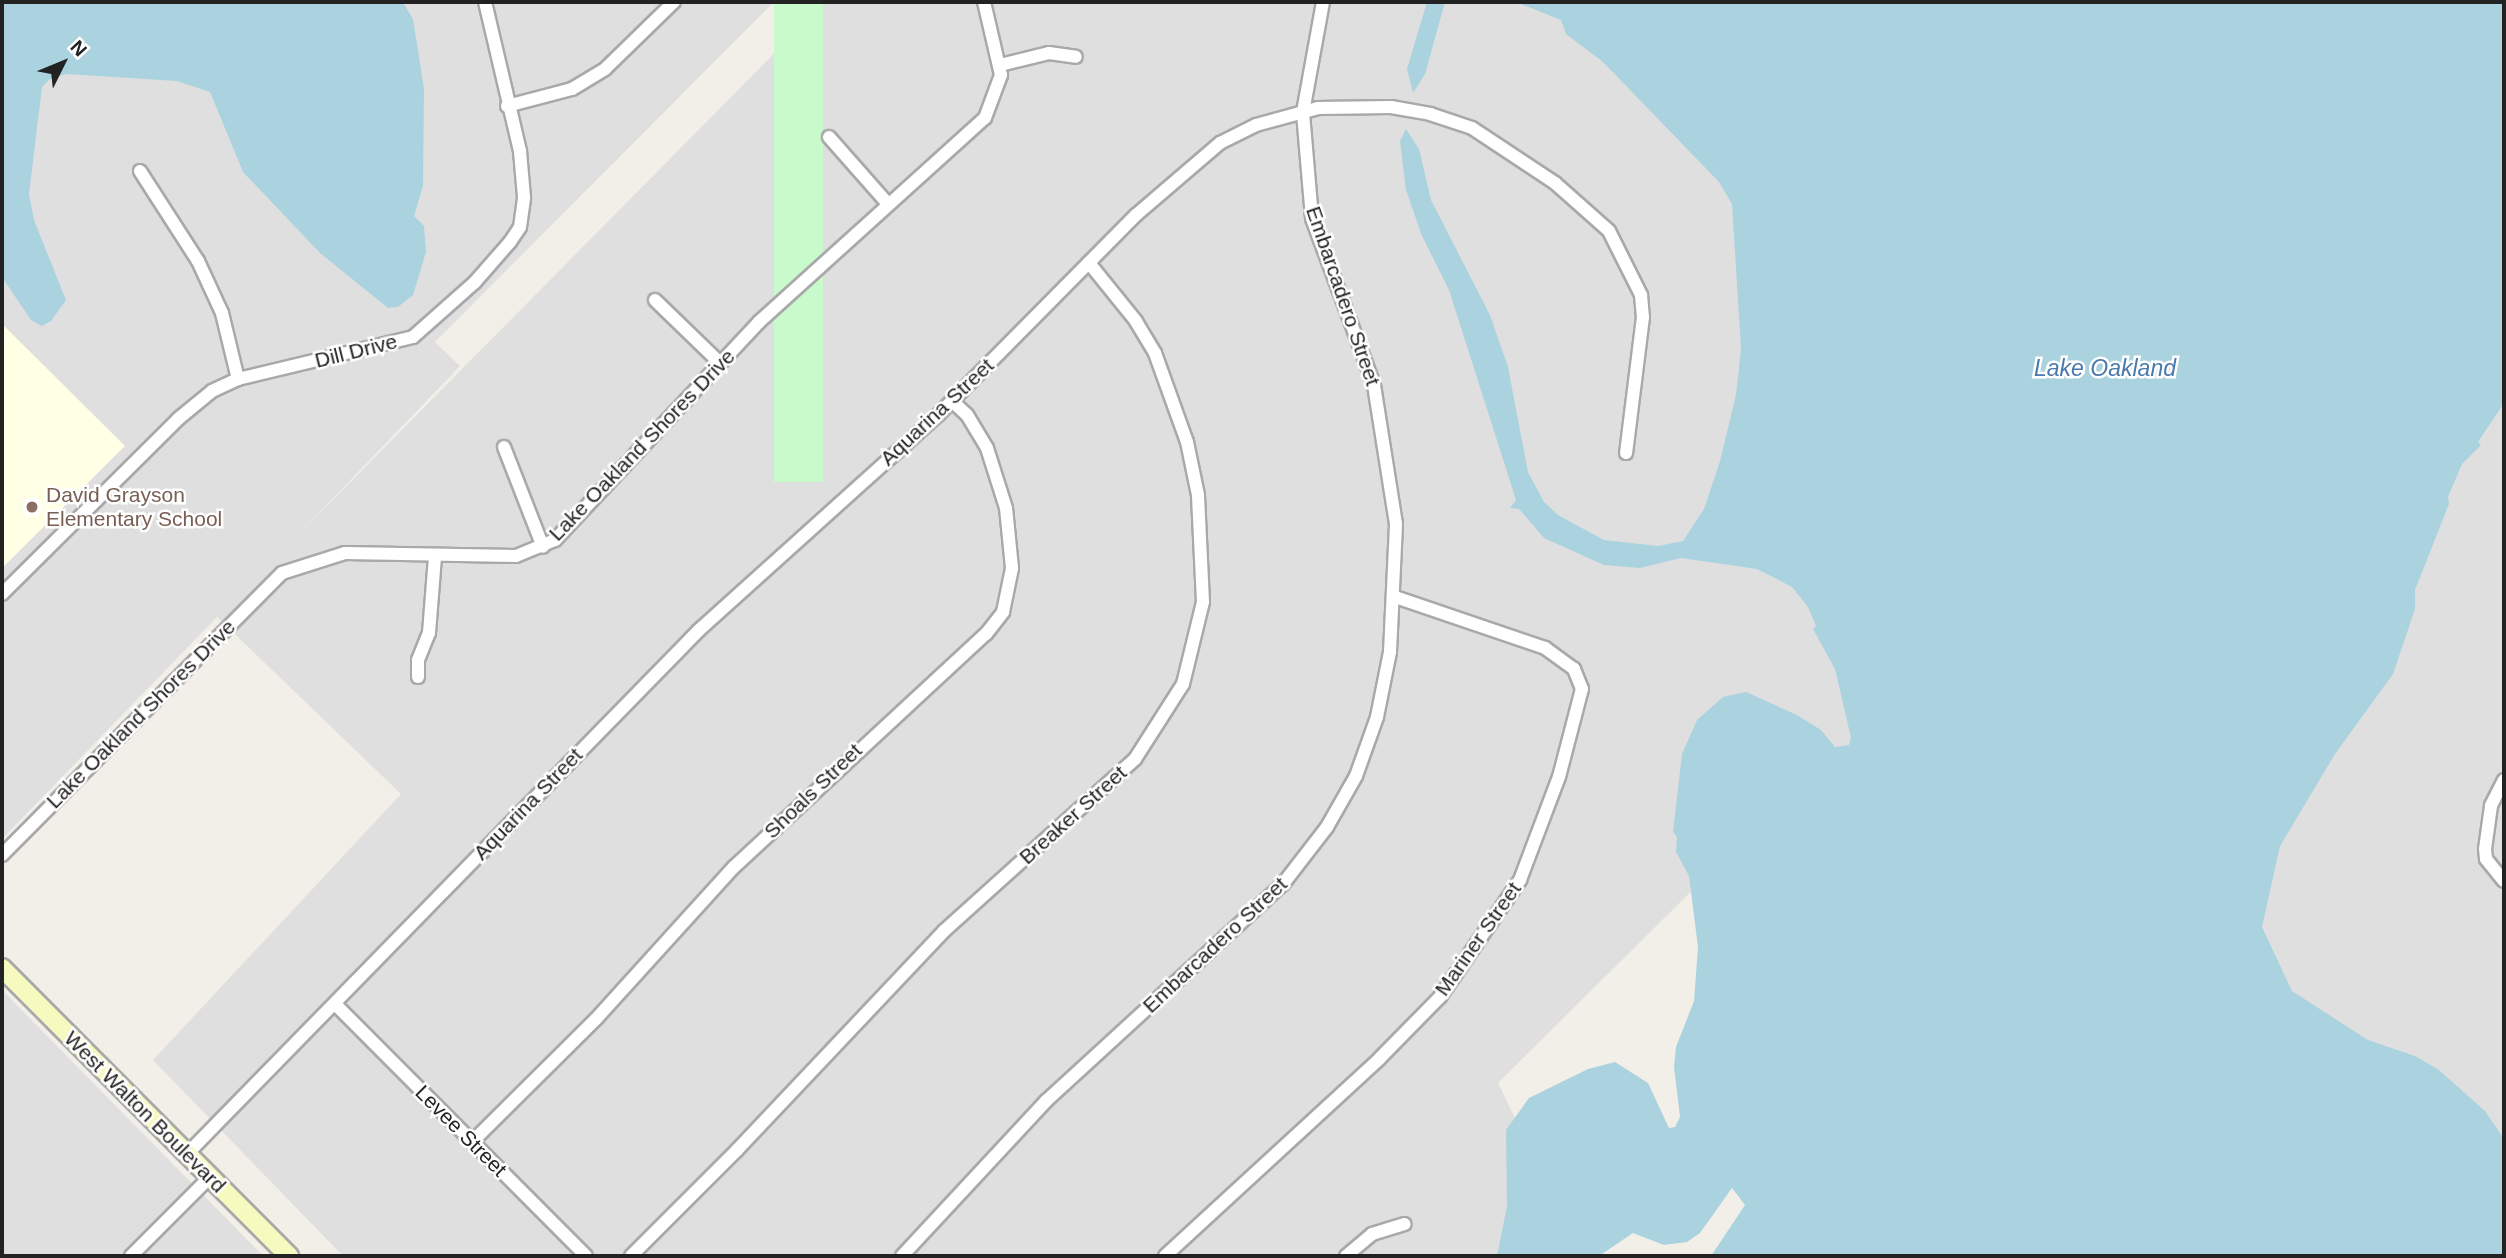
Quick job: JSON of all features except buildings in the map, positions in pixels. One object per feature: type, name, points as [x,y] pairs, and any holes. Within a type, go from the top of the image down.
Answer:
[{"type":"main road","name":"West Walton Boulevard","points":[[2,968],[289,1256]]},
{"type":"street","name":"Dill Drive","points":[[2,594],[186,411],[238,379],[413,337],[475,282],[510,242],[523,214],[520,151],[507,106],[485,2]]},
{"type":"street","points":[[507,106],[572,89],[605,69],[674,2]]},
{"type":"street","name":"Lake Oakland Shores Drive","points":[[2,855],[282,572],[345,553],[516,556],[543,547],[580,516],[719,362],[888,204],[985,118],[998,91],[1000,65],[984,2]]},
{"type":"street","points":[[1303,112],[1323,2]]},
{"type":"street","points":[[1000,65],[1049,53],[1076,57]]},
{"type":"street","name":"Aquarina Street","points":[[187,1154],[337,1005],[698,631],[952,401],[1177,177],[1220,143],[1256,125],[1303,112],[1391,107],[1446,118],[1492,138],[1556,183],[1609,231],[1633,271],[1643,317],[1626,453]]},
{"type":"street","name":"Embarcadero Street","points":[[902,1256],[1046,1101],[1283,884],[1327,827],[1356,776],[1377,717],[1390,652],[1395,597],[1396,524],[1376,397],[1312,218],[1303,112]]},
{"type":"street","points":[[828,136],[888,204]]},
{"type":"street","points":[[139,171],[198,261],[222,313],[238,379]]},
{"type":"street","name":"Breaker Street","points":[[631,1256],[737,1150],[944,931],[1135,759],[1183,684],[1203,602],[1198,495],[1186,442],[1155,353],[1136,321],[1089,263]]},
{"type":"street","points":[[655,300],[719,362]]},
{"type":"street","name":"Shoals Street","points":[[472,1142],[596,1019],[734,867],[985,634],[1003,612],[1012,568],[1006,508],[987,448],[967,415],[952,401]]},
{"type":"street","points":[[504,447],[543,547]]},
{"type":"street","points":[[418,677],[418,660],[429,633],[435,556]]},
{"type":"street","name":"Mariner Street","points":[[1165,1256],[1380,1058],[1440,997],[1520,880],[1559,777],[1582,689],[1574,669],[1545,648],[1395,597]]},
{"type":"street","points":[[2504,779],[2491,806],[2485,849],[2486,859],[2504,880]]},
{"type":"street","name":"Levee Street","points":[[337,1005],[586,1256]]},
{"type":"street","points":[[131,1256],[210,1177]]},
{"type":"street","points":[[1346,1256],[1371,1234],[1404,1224]]},
{"type":"shaded area","points":[[2,2],[774,2],[435,342],[460,366],[292,541],[825,2],[1683,2],[1957,751],[1759,824],[1498,1083],[1549,1188],[1522,1256],[343,1256],[153,1060],[401,794],[217,617],[2,839],[2,568],[124,446],[2,324]]},
{"type":"shaded area","points":[[2504,2],[2504,1256],[2177,988]]},
{"type":"shaded area","name":"David Grayson Elementary School","points":[[2,324],[125,446],[2,568]]},
{"type":"shaded area","points":[[2,990],[263,1256],[2,1256]]},
{"type":"green space","points":[[774,2],[823,2],[823,482],[774,482]]},
{"type":"water","points":[[2,2],[404,4],[413,19],[424,89],[423,186],[414,216],[424,226],[426,252],[413,295],[398,307],[388,308],[320,253],[243,172],[210,92],[177,81],[66,74],[50,79],[42,87],[29,194],[34,220],[66,300],[51,321],[42,326],[31,320],[2,277]]},
{"type":"water","points":[[1427,2],[1445,2],[1425,74],[1413,93],[1407,69]]},
{"type":"water","name":"Lake Oakland","points":[[1516,2],[2504,2],[2504,403],[2478,442],[2481,445],[2462,464],[2448,497],[2449,504],[2415,590],[2415,609],[2393,674],[2335,754],[2280,846],[2262,927],[2292,991],[2368,1040],[2415,1056],[2439,1070],[2485,1111],[2504,1139],[2504,1256],[1711,1256],[1745,1205],[1732,1188],[1700,1233],[1687,1242],[1664,1245],[1633,1233],[1599,1256],[1497,1256],[1507,1206],[1506,1130],[1529,1098],[1588,1069],[1615,1062],[1648,1083],[1669,1128],[1675,1127],[1680,1117],[1674,1067],[1676,1047],[1694,1001],[1698,947],[1689,876],[1676,852],[1677,837],[1673,832],[1682,754],[1697,720],[1723,697],[1746,692],[1797,715],[1821,730],[1835,747],[1849,745],[1851,738],[1835,669],[1813,629],[1816,626],[1808,607],[1792,587],[1757,569],[1681,558],[1640,568],[1604,565],[1544,538],[1519,509],[1510,508],[1516,500],[1449,290],[1422,236],[1406,190],[1400,141],[1406,129],[1419,149],[1431,200],[1490,315],[1508,367],[1528,472],[1544,502],[1558,515],[1604,540],[1658,546],[1683,541],[1704,509],[1720,461],[1736,395],[1741,349],[1732,204],[1719,182],[1603,62],[1566,34],[1561,20]]},
{"type":"place","name":"David Grayson Elementary School","points":[[32,507]]}]
